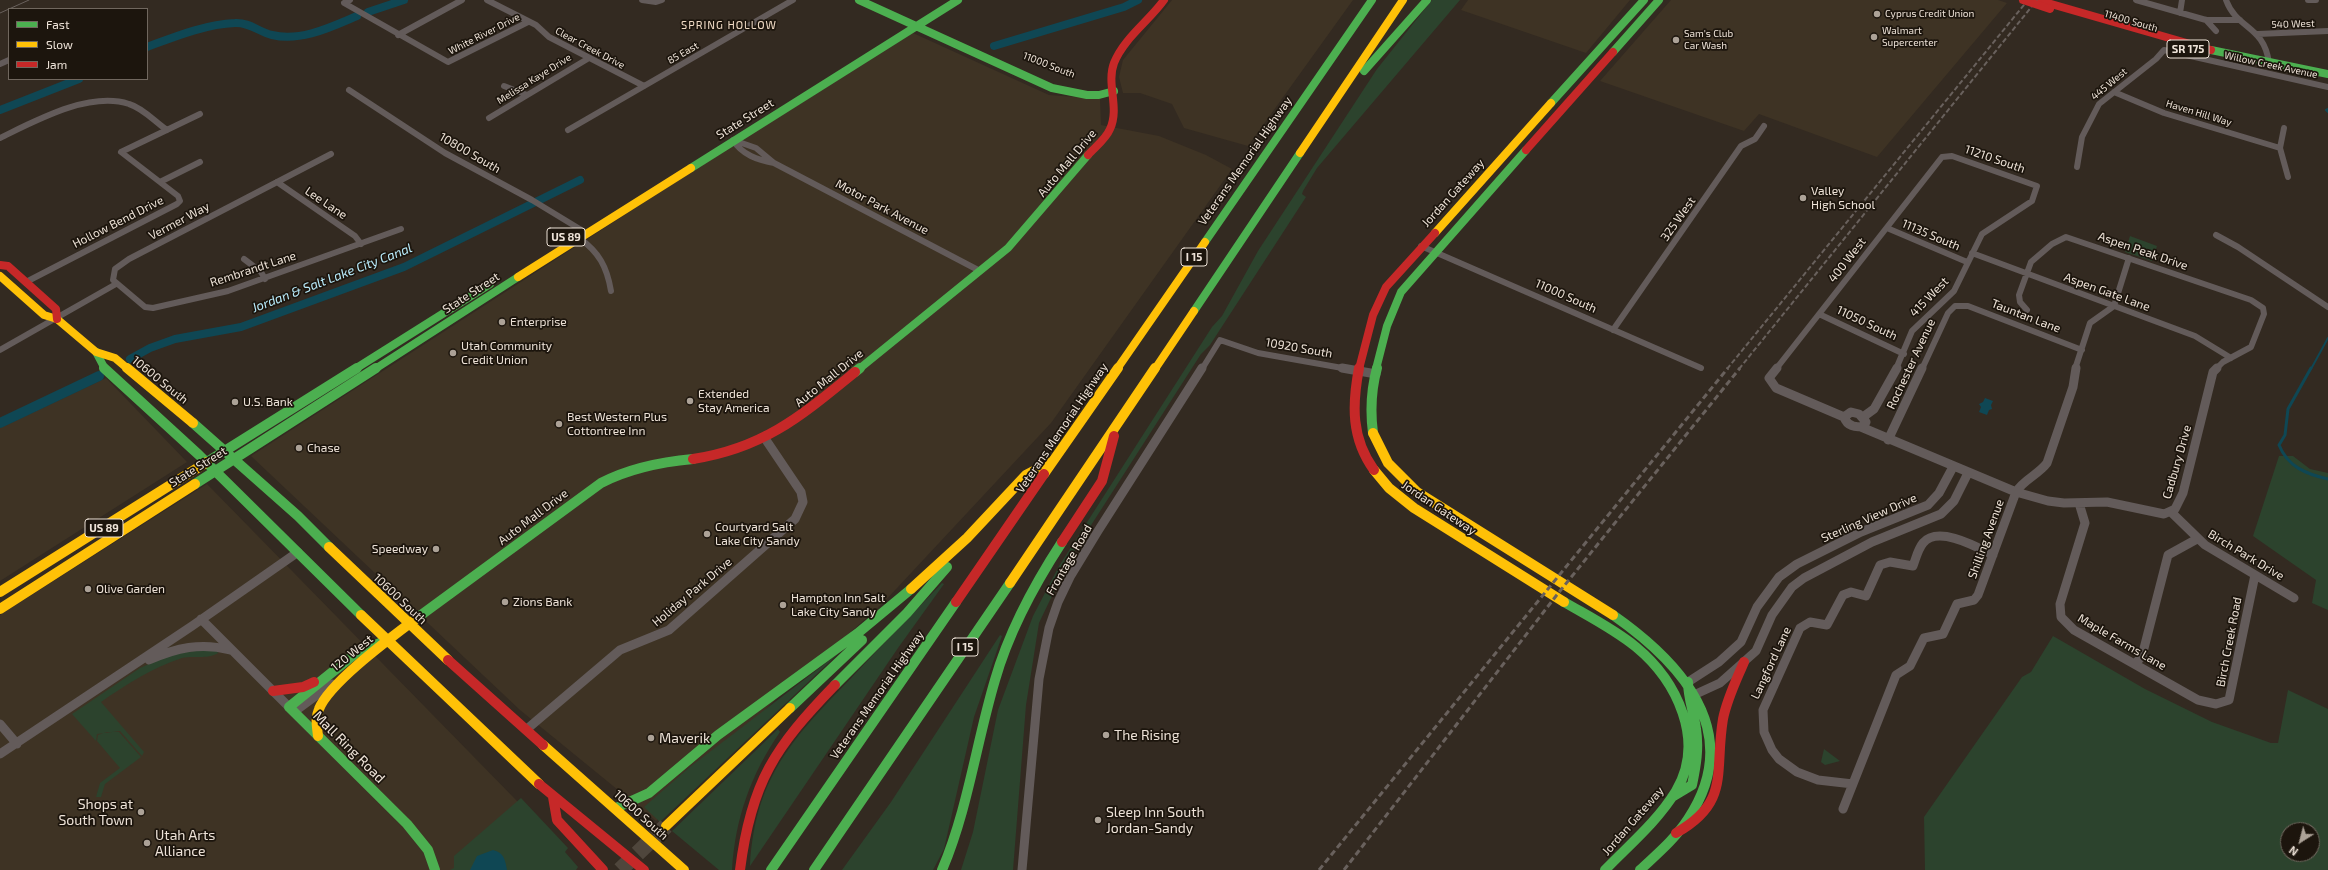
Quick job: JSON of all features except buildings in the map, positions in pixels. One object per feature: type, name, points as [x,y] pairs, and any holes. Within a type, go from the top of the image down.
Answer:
[{"type":"main road","name":"11000 South","points":[[859,0],[969,49],[981,57],[1058,90],[1093,95],[1114,91]]},
{"type":"main road","name":"State Street","points":[[0,609],[233,460],[579,235],[733,140],[912,24],[946,0]]},
{"type":"main road","name":"State Street","points":[[0,592],[534,256],[579,235],[655,181],[912,24],[958,0]]},
{"type":"main road","name":"Auto Mall Drive","points":[[387,640],[578,498],[610,477],[644,465],[721,455],[766,440],[796,420],[980,271],[1016,240],[1110,130],[1116,115],[1111,76],[1117,58],[1164,0]]},
{"type":"main road","points":[[1336,52],[1334,43],[1364,0]]},
{"type":"main road","name":"Veterans Memorial Highway","points":[[771,870],[1372,0]]},
{"type":"main road","name":"I 15","points":[[814,870],[1117,426],[1403,0]]},
{"type":"main road","points":[[1338,97],[1390,44],[1427,0]]},
{"type":"main road","name":"Jordan Gateway","points":[[1605,870],[1671,798],[1683,776],[1690,749],[1682,707],[1665,677],[1643,654],[1624,640],[1422,514],[1397,496],[1376,475],[1360,448],[1354,427],[1353,409],[1360,371],[1376,304],[1386,287],[1421,246],[1644,0]]},
{"type":"main road","name":"Jordan Gateway","points":[[1640,870],[1693,812],[1705,787],[1712,755],[1708,726],[1678,668],[1652,642],[1627,624],[1428,500],[1391,468],[1377,445],[1371,427],[1370,411],[1376,374],[1392,309],[1401,292],[1659,0]]},
{"type":"main road","name":"11400 South","points":[[2022,0],[2269,63],[2328,74]]},
{"type":"main road","name":"11400 South","points":[[2037,0],[2052,7],[2202,52],[2328,80]]},
{"type":"main road","points":[[1603,45],[1616,49]]},
{"type":"main road","points":[[2202,52],[2264,64],[2269,63]]},
{"type":"main road","points":[[437,328],[461,309],[532,264],[534,261],[534,256]]},
{"type":"main road","name":"10600 South","points":[[0,265],[8,266],[56,308],[56,319]]},
{"type":"main road","name":"10600 South","points":[[0,276],[44,315],[56,319],[96,352],[114,358],[224,451],[298,516],[409,625],[684,870]]},
{"type":"main road","name":"10600 South","points":[[96,352],[102,366],[206,462],[387,640],[554,797],[644,870]]},
{"type":"main road","points":[[110,373],[123,376],[140,390],[151,389]]},
{"type":"main road","points":[[942,870],[953,847],[989,699],[1010,637],[1039,576],[1102,481],[1117,426]]},
{"type":"main road","points":[[616,808],[649,793],[718,735],[846,642],[908,592],[967,538],[1026,475],[1052,462]]},
{"type":"main road","points":[[740,870],[743,835],[748,813],[761,778],[779,746],[805,714],[921,598],[952,561],[967,538]]},
{"type":"main road","points":[[666,826],[892,611],[908,592]]},
{"type":"main road","name":"120 West","points":[[291,709],[329,673],[356,653],[387,640]]},
{"type":"main road","name":"120 West","points":[[341,680],[366,661],[387,640]]},
{"type":"main road","points":[[1624,640],[1644,647],[1680,687],[1690,689],[1698,739],[1697,769],[1692,785],[1671,798]]},
{"type":"main road","points":[[1675,833],[1690,828],[1700,821],[1718,786],[1721,768],[1722,724],[1744,662]]},
{"type":"main road","points":[[273,691],[303,687],[329,673]]},
{"type":"main road","points":[[318,736],[316,719],[318,710],[328,693],[341,680]]},
{"type":"main road","name":"Mall Ring Road","points":[[291,709],[407,824],[428,850],[435,870]]},
{"type":"main road","points":[[554,797],[557,820],[603,870]]},
{"type":"main road","points":[[961,848],[964,806]]},
{"type":"street","name":"White River Drive","points":[[350,0],[344,3],[448,62],[528,22]]},
{"type":"street","points":[[398,35],[462,0]]},
{"type":"street","name":"Clear Creek Drive","points":[[487,0],[539,27],[546,35],[644,86]]},
{"type":"street","points":[[642,0],[656,2],[662,0]]},
{"type":"street","name":"85 East","points":[[568,130],[793,0]]},
{"type":"street","points":[[2136,0],[2206,20],[2240,20]]},
{"type":"street","points":[[2180,13],[2182,0]]},
{"type":"street","points":[[2226,0],[2230,10],[2258,34],[2268,48],[2269,63]]},
{"type":"street","points":[[2310,0],[2316,0]]},
{"type":"street","points":[[2206,20],[2216,31]]},
{"type":"street","name":"540 West","points":[[2258,34],[2328,31]]},
{"type":"street","name":"Willow Creek Avenue","points":[[2164,50],[2328,87]]},
{"type":"street","name":"445 West","points":[[2077,167],[2082,137],[2099,104],[2156,59],[2164,50]]},
{"type":"street","name":"Melissa Kaye Drive","points":[[489,118],[589,58]]},
{"type":"street","points":[[504,86],[527,95]]},
{"type":"street","name":"10800 South","points":[[349,90],[445,153],[535,202],[579,235],[587,249],[598,252],[606,267],[611,291]]},
{"type":"street","name":"Haven Hill Way","points":[[2114,92],[2164,113],[2280,148]]},
{"type":"street","points":[[0,138],[60,112],[105,102],[129,104],[167,130]]},
{"type":"street","name":"Hollow Bend Drive","points":[[26,282],[177,204],[180,198],[121,152],[200,114]]},
{"type":"street","name":"325 West","points":[[1613,330],[1741,146],[1755,139],[1764,126]]},
{"type":"street","points":[[2284,128],[2280,148],[2288,177]]},
{"type":"street","name":"Motor Park Avenue","points":[[733,140],[736,148],[763,161],[774,163],[980,271]]},
{"type":"street","name":"Vermer Way","points":[[116,284],[112,275],[121,264],[331,154]]},
{"type":"street","name":"11210 South","points":[[1946,155],[2037,186]]},
{"type":"street","name":"400 West","points":[[1844,417],[1776,388],[1769,382],[1771,376],[1939,160],[1946,155]]},
{"type":"street","points":[[160,182],[200,162]]},
{"type":"street","name":"Lee Lane","points":[[277,182],[355,236],[361,244]]},
{"type":"street","name":"415 West","points":[[1863,416],[1871,413],[1874,409],[1904,354],[1912,331],[1954,291],[1978,240],[1987,229],[2032,201],[2037,186]]},
{"type":"street","name":"11135 South","points":[[1887,228],[1967,262]]},
{"type":"street","name":"Rembrandt Lane","points":[[116,284],[148,309],[228,291],[402,229]]},
{"type":"street","points":[[2216,235],[2238,246],[2328,307]]},
{"type":"street","name":"Aspen Peak Drive","points":[[2027,272],[2034,258],[2060,238],[2066,237],[2251,300],[2262,308]]},
{"type":"street","name":"11000 South","points":[[1421,246],[1701,368]]},
{"type":"street","name":"Aspen Gate Lane","points":[[1972,253],[2027,272],[2041,280],[2204,340],[2231,358]]},
{"type":"street","points":[[2114,306],[2129,258]]},
{"type":"street","points":[[244,259],[261,272],[265,279]]},
{"type":"street","points":[[2027,272],[2019,295],[2020,302],[2027,310]]},
{"type":"street","points":[[0,350],[116,284]]},
{"type":"street","name":"Tauntan Lane","points":[[1961,304],[2082,350]]},
{"type":"street","name":"Rochester Avenue","points":[[1888,440],[1948,313],[1955,306],[1961,304]]},
{"type":"street","name":"Shilling Avenue","points":[[1843,809],[1896,675],[1910,666],[1924,638],[1939,635],[1946,630],[1958,604],[1977,598],[2016,492],[2026,478],[2040,471],[2046,463],[2073,387],[2074,373],[2093,320],[2114,306]]},
{"type":"street","name":"Cadbury Drive","points":[[1844,417],[1847,423],[1861,427],[1888,440],[2016,492],[2048,501],[2079,503],[2107,502],[2156,513],[2170,512],[2175,509],[2183,493],[2213,372],[2223,362],[2251,347],[2264,314],[2262,308]]},
{"type":"street","name":"11050 South","points":[[1819,314],[1904,354]]},
{"type":"street","name":"10920 South","points":[[1220,340],[1258,353],[1376,374]]},
{"type":"street","name":"Frontage Road","points":[[1022,870],[1034,750],[1039,679],[1049,628],[1058,602],[1070,577],[1098,531],[1220,340]]},
{"type":"street","points":[[1844,417],[1851,412],[1863,416],[1866,424],[1861,427]]},
{"type":"street","name":"Holiday Park Drive","points":[[527,729],[620,650],[653,638],[669,630],[795,519],[803,502],[801,492],[766,440]]},
{"type":"street","name":"Sterling View Drive","points":[[1690,689],[1741,642],[1757,607],[1779,577],[1797,564],[1861,532],[1928,505],[1940,493],[1953,467]]},
{"type":"street","name":"Sterling View Drive","points":[[1690,689],[1720,682],[1756,651],[1772,615],[1792,587],[1804,578],[1872,542],[1941,514],[1954,501],[1968,473]]},
{"type":"street","name":"Maple Farms Lane","points":[[2079,503],[2085,523],[2060,604],[2061,617],[2074,630],[2194,698],[2216,704]]},
{"type":"street","name":"Birch Park Drive","points":[[2170,512],[2197,539],[2294,598]]},
{"type":"street","name":"Langford Lane","points":[[1853,784],[1807,777],[1793,770],[1780,760],[1763,735],[1761,722],[1763,710],[1800,628],[1810,622],[1827,625],[1843,595],[1851,592],[1866,596],[1880,565],[1890,562],[1913,566],[1921,545],[1929,538],[1935,536],[1954,538],[1993,555]]},
{"type":"street","points":[[2135,664],[2142,656],[2168,555],[2197,539]]},
{"type":"street","points":[[0,753],[16,744],[131,667],[298,552]]},
{"type":"street","name":"Birch Creek Road","points":[[2216,704],[2224,703],[2231,694],[2255,575]]},
{"type":"street","name":"Mall Ring Road","points":[[201,619],[291,709]]},
{"type":"street","points":[[131,667],[186,647],[205,644],[233,651]]},
{"type":"street","name":"120 West","points":[[291,709],[341,680]]},
{"type":"street","points":[[0,724],[16,744]]},
{"type":"shaded area","points":[[1172,0],[1353,0],[1248,146],[1184,128],[1172,104],[1140,93],[1123,93],[1119,77],[1123,60]]},
{"type":"shaded area","points":[[1468,0],[1630,0],[1586,53],[1461,10]]},
{"type":"shaded area","points":[[1671,0],[1998,0],[2007,3],[1877,157],[1759,114],[1744,131],[1600,81]]},
{"type":"shaded area","points":[[913,33],[1049,95],[1100,99],[1101,125],[1159,136],[1206,155],[1232,169],[1051,423],[883,603],[777,698],[656,821],[520,710],[251,456],[727,149]]},
{"type":"shaded area","points":[[106,378],[187,462],[0,581],[0,428]]},
{"type":"shaded area","name":"Shops at South Town","points":[[207,484],[560,845],[551,870],[0,870],[0,615]]},
{"type":"green space","points":[[1432,0],[1460,0],[1317,168],[1303,191],[1302,194],[1306,197],[1210,345],[1201,354],[1070,558],[1039,623],[1026,705],[1013,870],[961,870],[973,832],[998,710],[1033,616],[1059,566],[1212,327],[1222,316],[1258,251],[1377,69]]},
{"type":"green space","points":[[2130,236],[2157,246],[2152,261],[2125,252]]},
{"type":"green space","points":[[2279,456],[2293,456],[2310,469],[2328,473],[2328,610],[2312,603],[2316,580],[2253,536]]},
{"type":"green space","points":[[942,583],[944,584],[898,648],[750,866],[753,834],[760,806],[782,759],[796,738]]},
{"type":"green space","points":[[1000,635],[1002,636],[974,717],[944,849],[933,870],[842,870],[891,802]]},
{"type":"green space","points":[[2053,636],[2145,689],[2212,722],[2271,743],[2278,743],[2288,690],[2328,709],[2328,870],[1925,870],[1924,817],[2022,677],[2031,672]]},
{"type":"green space","points":[[217,649],[218,653],[214,655],[182,658],[160,667],[130,683],[101,702],[144,752],[142,756],[120,731],[97,734],[96,741],[72,714],[140,668],[174,653]]},
{"type":"green space","points":[[839,653],[660,822],[644,807],[690,767]]},
{"type":"green space","points":[[778,729],[780,732],[761,764],[746,798],[737,833],[732,870],[719,870],[672,831]]},
{"type":"green space","points":[[107,732],[119,732],[141,757],[105,784],[101,797],[96,797],[100,783],[120,768],[97,741],[98,735]]},
{"type":"green space","points":[[1824,749],[1840,761],[1825,765],[1821,762]]},
{"type":"green space","points":[[521,798],[568,848],[565,852],[578,867],[576,870],[450,870],[454,868],[454,856]]},
{"type":"water","points":[[1985,398],[1993,401],[1991,405],[1992,409],[1989,410],[1987,415],[1979,412],[1981,407],[1979,404],[1983,402]]},
{"type":"water","points":[[493,850],[502,855],[506,863],[507,870],[470,870],[477,856]]},
{"type":"waterway","points":[[368,12],[404,0]]},
{"type":"waterway","name":"Jordan & Salt Lake City Canal","points":[[994,46],[1124,7],[1138,0]]},
{"type":"waterway","points":[[148,47],[190,32],[213,26],[235,23],[245,24],[272,35],[294,37],[316,32],[357,16]]},
{"type":"waterway","points":[[0,110],[76,80]]},
{"type":"waterway","points":[[2328,109],[2326,110],[2328,112]]},
{"type":"waterway","name":"Jordan & Salt Lake City Canal","points":[[130,359],[150,348],[175,339],[241,327],[404,267],[580,180]]},
{"type":"waterway","points":[[2311,369],[2328,338]]},
{"type":"waterway","points":[[2311,368],[2288,409],[2285,435],[2279,445],[2287,459],[2293,464],[2305,472],[2328,479]]},
{"type":"waterway","name":"Jordan & Salt Lake City Canal","points":[[0,423],[99,376]]},
{"type":"tunnel","points":[[620,870],[666,826]]},
{"type":"tram line","points":[[11,8],[29,0]]},
{"type":"tram line","points":[[0,13],[8,9]]},
{"type":"railway","points":[[1727,369],[2028,0]]},
{"type":"railway","points":[[1739,369],[2037,0]]},
{"type":"railway","points":[[1319,870],[1728,368]]},
{"type":"railway","points":[[1344,870],[1556,596],[1740,368]]},
{"type":"traffic: fast","points":[[859,0],[1052,88],[1087,95],[1099,95],[1114,91]]},
{"type":"traffic: fast","points":[[691,168],[958,0]]},
{"type":"traffic: fast","points":[[1205,242],[1372,0]]},
{"type":"traffic: fast","points":[[1364,71],[1427,0]]},
{"type":"traffic: fast","points":[[1551,103],[1644,0]]},
{"type":"traffic: fast","points":[[1613,52],[1659,0]]},
{"type":"traffic: fast","points":[[2211,50],[2328,74]]},
{"type":"traffic: fast","points":[[1373,433],[1370,413],[1372,387],[1387,326],[1401,292],[1526,150]]},
{"type":"traffic: fast","points":[[1194,311],[1300,153]]},
{"type":"traffic: fast","points":[[855,372],[1008,248],[1088,155]]},
{"type":"traffic: fast","points":[[195,484],[518,277]]},
{"type":"traffic: fast","points":[[207,462],[490,284]]},
{"type":"traffic: fast","points":[[96,352],[102,366],[199,455],[361,615]]},
{"type":"traffic: fast","points":[[193,423],[298,516],[329,547]]},
{"type":"traffic: fast","points":[[417,618],[601,483],[623,472],[634,469],[693,459]]},
{"type":"traffic: fast","points":[[942,870],[958,830],[989,701],[1002,659],[1018,618],[1062,542]]},
{"type":"traffic: fast","points":[[835,685],[907,613],[947,567]]},
{"type":"traffic: fast","points":[[814,870],[1010,583]]},
{"type":"traffic: fast","points":[[616,808],[649,793],[718,735],[858,633],[911,589]]},
{"type":"traffic: fast","points":[[771,870],[956,602]]},
{"type":"traffic: fast","points":[[1564,602],[1635,646],[1656,666],[1675,694],[1687,727],[1689,743],[1688,760],[1683,777],[1676,790],[1659,815],[1605,870]]},
{"type":"traffic: fast","points":[[1613,615],[1662,653],[1681,675],[1697,699],[1707,725],[1710,752],[1706,781],[1693,811],[1669,842],[1640,870]]},
{"type":"traffic: fast","points":[[790,708],[862,640]]},
{"type":"traffic: fast","points":[[382,642],[356,653],[289,707],[407,824],[428,850],[435,870]]},
{"type":"traffic: fast","points":[[1672,797],[1692,785],[1696,762],[1698,746],[1697,730],[1689,697],[1688,682]]},
{"type":"traffic: slow","points":[[1300,153],[1403,0]]},
{"type":"traffic: slow","points":[[1435,233],[1551,103]]},
{"type":"traffic: slow","points":[[518,277],[691,168]]},
{"type":"traffic: slow","points":[[1044,474],[1205,242]]},
{"type":"traffic: slow","points":[[0,276],[44,315],[57,319],[96,352],[115,358],[193,423]]},
{"type":"traffic: slow","points":[[1010,583],[1194,311]]},
{"type":"traffic: slow","points":[[1373,433],[1388,463],[1417,492],[1613,615]]},
{"type":"traffic: slow","points":[[0,592],[207,462]]},
{"type":"traffic: slow","points":[[911,589],[967,538],[1026,475],[1051,462]]},
{"type":"traffic: slow","points":[[1374,470],[1389,488],[1414,508],[1564,602]]},
{"type":"traffic: slow","points":[[0,609],[195,484]]},
{"type":"traffic: slow","points":[[329,547],[409,625],[448,660]]},
{"type":"traffic: slow","points":[[361,615],[539,784]]},
{"type":"traffic: slow","points":[[318,736],[316,717],[319,708],[329,692],[387,641],[417,618]]},
{"type":"traffic: slow","points":[[666,826],[790,708]]},
{"type":"traffic: slow","points":[[543,745],[684,870]]},
{"type":"traffic: jam","points":[[1088,155],[1103,140],[1110,130],[1113,122],[1114,105],[1112,71],[1118,54],[1152,16],[1164,0]]},
{"type":"traffic: jam","points":[[2023,0],[2050,9]]},
{"type":"traffic: jam","points":[[2037,0],[2211,50]]},
{"type":"traffic: jam","points":[[1526,150],[1613,52]]},
{"type":"traffic: jam","points":[[1374,470],[1361,449],[1357,438],[1353,412],[1358,375],[1367,334],[1379,299],[1386,287],[1403,266],[1435,233]]},
{"type":"traffic: jam","points":[[0,265],[8,266],[56,309],[57,319]]},
{"type":"traffic: jam","points":[[693,459],[718,455],[761,440],[799,417],[855,372]]},
{"type":"traffic: jam","points":[[1062,542],[1102,481],[1114,436]]},
{"type":"traffic: jam","points":[[956,602],[1044,474]]},
{"type":"traffic: jam","points":[[448,660],[543,745]]},
{"type":"traffic: jam","points":[[1676,833],[1693,823],[1705,813],[1712,801],[1718,774],[1723,717],[1744,662]]},
{"type":"traffic: jam","points":[[273,691],[303,687],[314,682]]},
{"type":"traffic: jam","points":[[740,870],[749,813],[757,789],[780,747],[796,727],[835,685]]},
{"type":"traffic: jam","points":[[539,784],[644,870]]},
{"type":"traffic: jam","points":[[553,797],[557,820],[603,870]]},
{"type":"place","name":"Cyprus Credit Union","points":[[1877,14]]},
{"type":"place","name":"Walmart Supercenter","points":[[1874,37]]},
{"type":"place","name":"Sam's Club Car Wash","points":[[1676,40]]},
{"type":"place","name":"Valley High School","points":[[1803,198]]},
{"type":"place","name":"Enterprise","points":[[502,322]]},
{"type":"place","name":"Utah Community Credit Union","points":[[453,353]]},
{"type":"place","name":"Extended Stay America","points":[[690,401]]},
{"type":"place","name":"U.S. Bank","points":[[235,402]]},
{"type":"place","name":"Best Western Plus Cottontree Inn","points":[[559,424]]},
{"type":"place","name":"Chase","points":[[299,448]]},
{"type":"place","name":"Courtyard Salt Lake City Sandy","points":[[707,534]]},
{"type":"place","name":"Speedway","points":[[436,549]]},
{"type":"place","name":"Olive Garden","points":[[88,589]]},
{"type":"place","name":"Zions Bank","points":[[505,602]]},
{"type":"place","name":"Hampton Inn Salt Lake City Sandy","points":[[783,605]]},
{"type":"place","name":"The Rising","points":[[1106,735]]},
{"type":"place","name":"Maverik","points":[[651,738]]},
{"type":"place","name":"Shops at South Town","points":[[141,812]]},
{"type":"place","name":"Sleep Inn South Jordan-Sandy","points":[[1098,820]]},
{"type":"place","name":"Utah Arts Alliance","points":[[147,843]]},
{"type":"district","name":"SPRING HOLLOW","points":[[729,25]]}]
